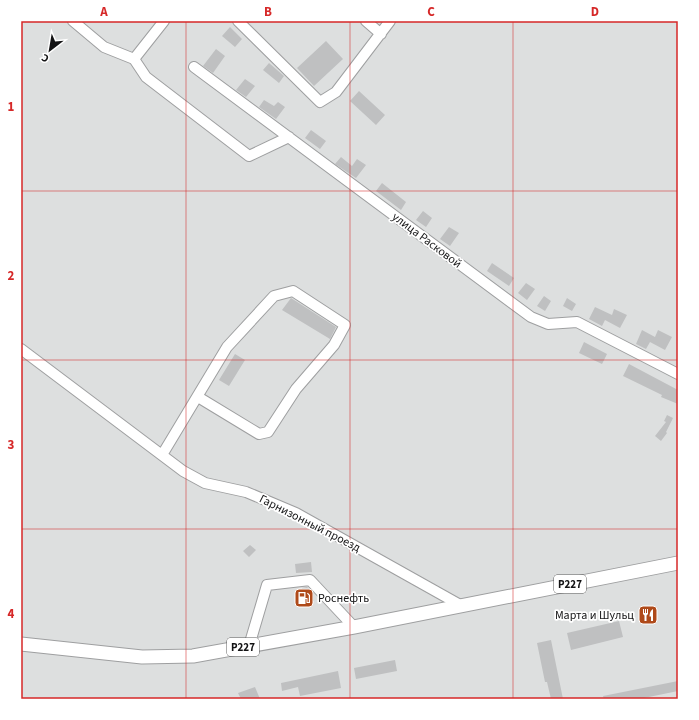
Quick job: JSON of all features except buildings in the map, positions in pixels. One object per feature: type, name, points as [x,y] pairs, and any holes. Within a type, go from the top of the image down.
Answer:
[{"type":"main road","name":"Р227","points":[[21,644],[142,656],[193,656],[354,627],[678,563]]},
{"type":"street","points":[[73,21],[104,46],[134,59],[146,77],[249,156],[289,137]]},
{"type":"street","points":[[134,59],[164,21]]},
{"type":"street","points":[[238,21],[320,102],[336,92],[390,21]]},
{"type":"street","points":[[366,21],[381,34]]},
{"type":"street","name":"улица Расковой","points":[[194,67],[531,317],[548,324],[577,322],[678,374]]},
{"type":"street","points":[[162,456],[227,347],[274,296],[293,291],[345,325],[334,345],[296,389],[268,432],[260,434],[198,397]]},
{"type":"street","name":"Гарнизонный проезд","points":[[21,349],[162,456],[205,483],[246,492],[296,513],[462,606]]},
{"type":"street","points":[[249,646],[267,585],[310,580],[354,627]]},
{"type":"place","name":"Роснефть","points":[[304,598]]},
{"type":"place","name":"Марта и Шульц","points":[[648,615]]}]
